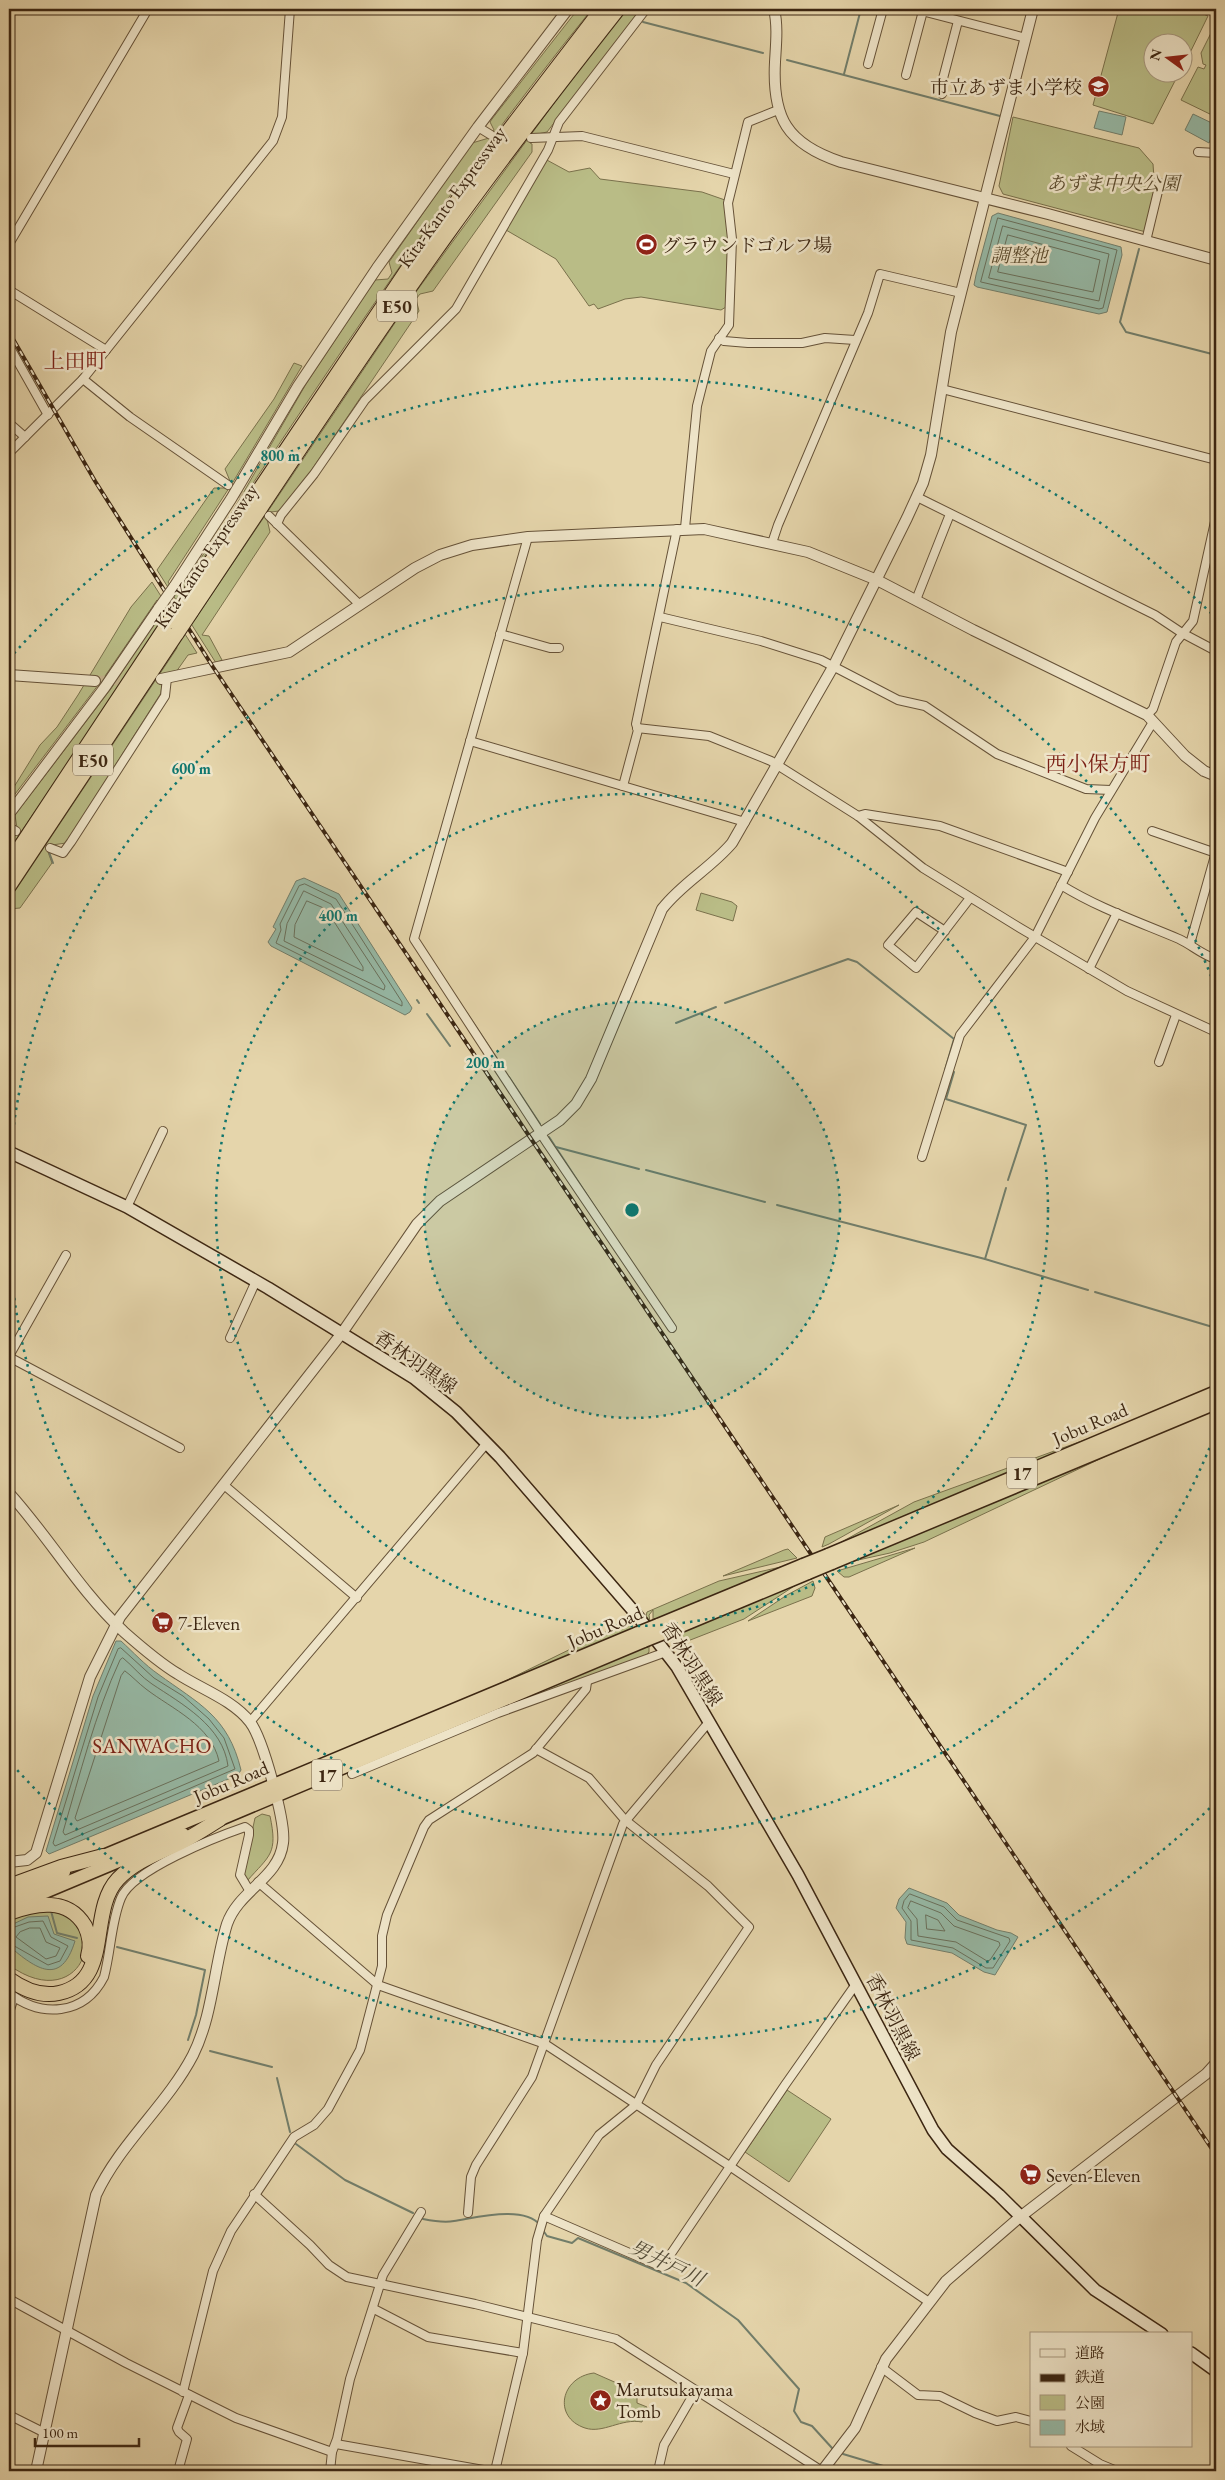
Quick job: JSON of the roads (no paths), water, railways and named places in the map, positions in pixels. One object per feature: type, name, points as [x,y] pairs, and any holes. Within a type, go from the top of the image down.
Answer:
[{"type":"highway","name":"Kita-Kanto Expressway","points":[[9,864],[173,628],[405,273],[500,142],[602,9]]},
{"type":"highway","name":"Kita-Kanto Expressway","points":[[187,607],[444,238],[518,137],[618,9]]},
{"type":"highway","name":"Kita-Kanto Expressway","points":[[9,886],[173,628]]},
{"type":"highway","name":"Jobu Road","points":[[830,1559],[1216,1392]]},
{"type":"highway","name":"Jobu Road","points":[[9,1896],[103,1856],[274,1791],[830,1559],[1216,1403]]},
{"type":"highway","name":"Jobu Road","points":[[9,1906],[220,1819],[274,1791],[371,1761],[453,1726],[641,1637]]},
{"type":"highway","points":[[9,1979],[23,1988],[46,1995],[61,1993],[76,1987],[87,1976],[94,1961],[104,1902],[118,1879],[149,1856],[186,1840],[220,1819]]},
{"type":"highway","points":[[9,1886],[61,1867],[103,1856]]},
{"type":"highway","points":[[9,1913],[42,1904],[66,1908],[80,1919],[88,1932],[90,1943],[86,1964],[78,1975],[66,1983],[52,1987],[37,1986],[9,1971]]},
{"type":"main road","name":"香林羽黒線","points":[[9,1152],[127,1208],[256,1281],[342,1333],[436,1394],[487,1444],[567,1531],[666,1652],[798,1875],[932,2130],[947,2148],[1096,2290],[1159,2332]]},
{"type":"main road","points":[[1192,2354],[1216,2371]]},
{"type":"street","points":[[9,244],[148,9]]},
{"type":"street","points":[[9,453],[83,378],[276,136],[282,117],[290,9]]},
{"type":"street","points":[[9,814],[105,687],[160,608],[220,518],[320,353],[387,254],[478,127],[568,9]]},
{"type":"street","points":[[277,524],[281,515],[305,487],[365,400],[456,308],[548,150],[558,122],[646,9]]},
{"type":"street","points":[[774,9],[776,28],[774,89],[778,110],[785,126],[796,140],[810,150],[827,157],[1216,260]]},
{"type":"street","points":[[868,64],[883,9]]},
{"type":"street","points":[[914,9],[1026,38]]},
{"type":"street","points":[[942,94],[940,90],[954,19],[953,9]]},
{"type":"street","points":[[9,1862],[27,1860],[36,1852],[82,1699],[116,1624],[342,1333],[417,1224],[433,1207],[571,1110],[588,1085],[662,909],[684,884],[718,859],[745,822],[833,667],[917,497],[931,455],[949,341],[1033,9]]},
{"type":"street","points":[[906,75],[923,11]]},
{"type":"street","points":[[623,786],[681,529],[697,406],[709,354],[728,327],[730,318],[732,239],[728,203],[734,174],[748,122],[778,110]]},
{"type":"street","points":[[478,127],[491,134]]},
{"type":"street","points":[[532,138],[582,136],[734,174]]},
{"type":"street","points":[[1198,152],[1216,153]]},
{"type":"street","points":[[1146,241],[1160,183]]},
{"type":"street","points":[[772,543],[854,340],[868,313],[880,274],[961,293]]},
{"type":"street","points":[[9,290],[106,350]]},
{"type":"street","points":[[719,338],[724,341],[748,343],[802,343],[825,338],[854,340]]},
{"type":"street","points":[[9,346],[48,415]]},
{"type":"street","points":[[83,378],[130,417],[228,484]]},
{"type":"street","points":[[942,390],[1216,460]]},
{"type":"street","points":[[9,423],[25,437]]},
{"type":"street","points":[[917,497],[1010,541],[1155,615],[1182,633],[1216,651]]},
{"type":"street","points":[[916,600],[950,514]]},
{"type":"street","points":[[269,516],[360,605]]},
{"type":"street","points":[[922,1157],[960,1035],[1035,937],[1150,719],[1176,642],[1190,625],[1196,613],[1216,517]]},
{"type":"street","points":[[50,848],[62,853],[71,842],[165,696],[164,678],[289,652],[415,568],[440,555],[488,542],[528,537],[681,529],[716,530],[817,556],[877,580],[1150,719],[1184,756],[1204,771],[1216,776]]},
{"type":"street","points":[[528,537],[414,939],[540,1133],[672,1328]]},
{"type":"street","points":[[660,617],[761,641],[821,660],[898,700],[930,709],[961,732],[997,754],[1086,789],[1111,790]]},
{"type":"street","points":[[500,634],[550,648],[559,648]]},
{"type":"street","points":[[9,675],[95,680]]},
{"type":"street","points":[[637,728],[709,736],[778,765],[858,816],[917,864],[970,898],[1089,969],[1176,1015],[1216,1032]]},
{"type":"street","points":[[470,741],[745,822]]},
{"type":"street","points":[[858,816],[865,814],[940,826],[1068,872]]},
{"type":"street","points":[[1152,831],[1216,852],[1190,944]]},
{"type":"street","points":[[1062,885],[1079,896],[1190,944],[1200,953],[1216,959]]},
{"type":"street","points":[[945,931],[916,912],[888,945],[916,968],[945,931],[970,898]]},
{"type":"street","points":[[1089,969],[1117,914]]},
{"type":"street","points":[[1159,1062],[1176,1015]]},
{"type":"street","points":[[127,1208],[163,1131]]},
{"type":"street","points":[[66,1255],[9,1357],[180,1448]]},
{"type":"street","points":[[230,1338],[256,1281]]},
{"type":"street","points":[[250,1722],[487,1444]]},
{"type":"street","points":[[224,1485],[357,1598]]},
{"type":"street","points":[[9,1493],[93,1601],[116,1624],[164,1665],[224,1700],[250,1722],[261,1744],[284,1836],[282,1850],[274,1868],[249,1890],[236,1907],[227,1924],[206,2015],[194,2052],[180,2077],[112,2168],[96,2195],[89,2221],[68,2332],[36,2471]]},
{"type":"street","points":[[453,1726],[588,1682],[666,1652]]},
{"type":"street","points":[[178,2471],[187,2439],[179,2432],[178,2428],[215,2265],[231,2230],[254,2194],[294,2137],[314,2125],[336,2098],[360,2050],[363,2031],[378,1985],[382,1959],[382,1936],[387,1915],[424,1827],[429,1820],[524,1760],[536,1749],[586,1689],[588,1682]]},
{"type":"street","points":[[468,2213],[471,2177],[476,2165],[532,2077],[625,1820],[709,1722]]},
{"type":"street","points":[[495,2471],[523,2353],[538,2240],[544,2216],[599,2135],[636,2105],[656,2065],[749,1927],[708,1886],[625,1820],[589,1778],[536,1749]]},
{"type":"street","points":[[352,1774],[371,1761]]},
{"type":"street","points":[[9,2013],[11,1995],[35,2008],[53,2010],[72,2006],[83,2000],[99,1986],[104,1976],[118,1907],[128,1887],[151,1869],[244,1827],[249,1830],[249,1835],[240,1875],[249,1890]]},
{"type":"street","points":[[258,1882],[378,1985],[545,2044],[731,2167],[929,2302]]},
{"type":"street","points":[[544,2216],[662,2267],[856,1984]]},
{"type":"street","points":[[254,2194],[333,2269],[347,2277],[528,2317],[616,2339],[822,2471],[855,2428],[881,2368],[929,2302],[952,2275],[1020,2217],[1206,2074],[1216,2063]]},
{"type":"street","points":[[330,2471],[332,2452],[336,2444],[350,2379],[374,2309],[380,2284],[389,2264],[420,2212]]},
{"type":"street","points":[[9,2299],[68,2332],[236,2418],[332,2452]]},
{"type":"street","points":[[374,2309],[428,2337],[523,2353]]},
{"type":"street","points":[[881,2368],[918,2395],[940,2396],[975,2413],[997,2421],[1016,2417],[1030,2421]]},
{"type":"street","points":[[658,2471],[664,2445],[696,2390]]},
{"type":"street","points":[[9,2415],[45,2432]]},
{"type":"street","points":[[336,2444],[488,2471]]},
{"type":"street","points":[[1074,2448],[1100,2464],[1117,2471]]},
{"type":"water","points":[[1099,111],[1126,117],[1122,135],[1094,128]]},
{"type":"water","points":[[1193,114],[1216,125],[1209,143],[1185,130]]},
{"type":"water","points":[[998,213],[1121,247],[1122,255],[1107,312],[1099,314],[974,285],[992,216]]},
{"type":"water","points":[[304,878],[339,894],[412,1008],[410,1012],[405,1015],[271,946],[268,942],[276,929],[273,927],[296,881]]},
{"type":"water","points":[[116,1641],[121,1641],[144,1663],[210,1713],[228,1736],[241,1770],[238,1775],[49,1854],[46,1851],[93,1696]]},
{"type":"water","points":[[909,1888],[947,1903],[959,1915],[1018,1937],[995,1975],[984,1972],[952,1953],[907,1944],[905,1938],[906,1922],[896,1908],[899,1899]]},
{"type":"water","points":[[48,1916],[54,1934],[75,1941],[63,1964],[55,1969],[38,1967],[9,1946],[9,1926],[28,1917]]},
{"type":"waterway","points":[[844,74],[861,9]]},
{"type":"waterway","points":[[643,22],[763,53]]},
{"type":"waterway","points":[[787,60],[1000,116]]},
{"type":"waterway","points":[[1139,249],[1120,322],[1126,332],[1216,355]]},
{"type":"waterway","points":[[49,852],[53,863]]},
{"type":"waterway","points":[[725,1003],[848,959],[857,962],[954,1039],[945,1070]]},
{"type":"waterway","points":[[676,1023],[716,1007]]},
{"type":"waterway","points":[[466,1012],[503,1068]]},
{"type":"waterway","points":[[427,1014],[450,1046]]},
{"type":"waterway","points":[[954,1072],[946,1099],[1026,1125],[1008,1180]]},
{"type":"waterway","points":[[509,1077],[540,1124]]},
{"type":"waterway","points":[[549,1137],[604,1221]]},
{"type":"waterway","points":[[556,1147],[639,1169]]},
{"type":"waterway","points":[[646,1170],[765,1202]]},
{"type":"waterway","points":[[985,1259],[1006,1188]]},
{"type":"waterway","points":[[777,1205],[985,1259],[1088,1290]]},
{"type":"waterway","points":[[1095,1292],[1216,1328]]},
{"type":"waterway","name":"男井戸川","points":[[51,1911],[57,1933],[77,1938]]},
{"type":"waterway","name":"男井戸川","points":[[117,1947],[205,1970],[196,2015],[188,2040]]},
{"type":"waterway","name":"男井戸川","points":[[210,2051],[272,2067]]},
{"type":"waterway","name":"男井戸川","points":[[277,2078],[290,2132]]},
{"type":"waterway","name":"男井戸川","points":[[296,2144],[345,2180],[413,2213]]},
{"type":"waterway","name":"男井戸川","points":[[423,2219],[446,2222],[511,2214],[533,2219],[540,2225]]},
{"type":"waterway","name":"男井戸川","points":[[542,2229],[547,2236],[572,2243],[578,2238],[686,2283],[738,2320],[799,2389],[794,2411],[801,2422],[812,2426],[832,2448]]},
{"type":"waterway","name":"男井戸川","points":[[843,2454],[900,2471]]},
{"type":"tunnel","points":[[228,485],[253,504]]},
{"type":"tunnel","points":[[95,681],[136,679]]},
{"type":"railway","points":[[9,332],[95,481],[213,667],[1216,2155]]},
{"type":"place","name":"市立あずま小学校","points":[[1098,87]]},
{"type":"place","name":"グラウンドゴルフ場","points":[[646,245]]},
{"type":"place","name":"7-Eleven","points":[[162,1623]]},
{"type":"place","name":"Seven-Eleven","points":[[1030,2175]]},
{"type":"place","name":"Marutsukayama Tomb","points":[[600,2400]]},
{"type":"district","name":"上田町","points":[[75,360]]},
{"type":"district","name":"西小保方町","points":[[1098,763]]},
{"type":"district","name":"SANWACHO","points":[[152,1745]]},
{"type":"park label","name":"あずま中央公園","points":[[1113,183]]},
{"type":"park label","name":"調整池","points":[[1019,255]]}]
